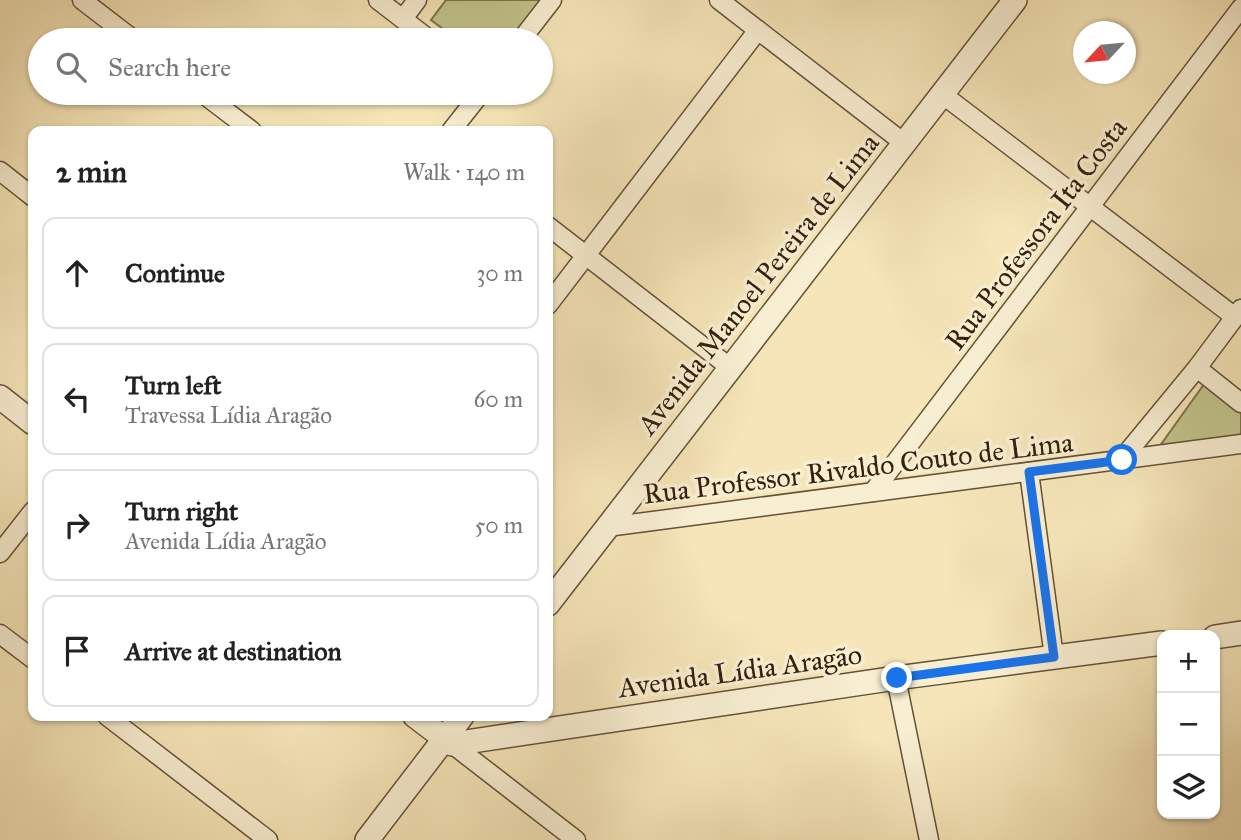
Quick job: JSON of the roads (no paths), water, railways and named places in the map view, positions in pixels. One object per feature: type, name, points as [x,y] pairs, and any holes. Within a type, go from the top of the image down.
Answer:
[{"type":"street","points":[[82,0],[118,28]]},
{"type":"street","points":[[378,0],[414,28]]},
{"type":"street","points":[[402,19],[417,0]]},
{"type":"street","points":[[530,28],[552,0]]},
{"type":"street","points":[[719,0],[904,143]]},
{"type":"street","name":"Avenida Manoel Pereira de Lima","points":[[553,597],[1015,0]]},
{"type":"street","name":"Rua Professora Ita Costa","points":[[873,492],[1241,8]]},
{"type":"street","points":[[553,298],[758,30]]},
{"type":"street","points":[[942,94],[1238,313],[1122,460]]},
{"type":"street","points":[[218,105],[245,126]]},
{"type":"street","points":[[455,126],[472,105]]},
{"type":"street","points":[[0,171],[28,193]]},
{"type":"street","points":[[553,230],[732,369]]},
{"type":"street","points":[[1197,368],[1241,403]]},
{"type":"street","points":[[0,397],[28,419]]},
{"type":"street","name":"Rua Professor Rivaldo Couto de Lima","points":[[607,527],[1241,444]]},
{"type":"street","points":[[1029,472],[1054,657]]},
{"type":"street","points":[[0,552],[28,517]]},
{"type":"street","points":[[1220,636],[1241,633]]},
{"type":"street","points":[[0,634],[28,655]]},
{"type":"street","name":"Avenida Lídia Aragão","points":[[448,741],[1157,644]]},
{"type":"street","points":[[897,678],[929,840]]},
{"type":"street","points":[[113,721],[268,840]]},
{"type":"street","points":[[422,721],[576,840]]},
{"type":"street","points":[[367,840],[448,741],[459,721]]}]
